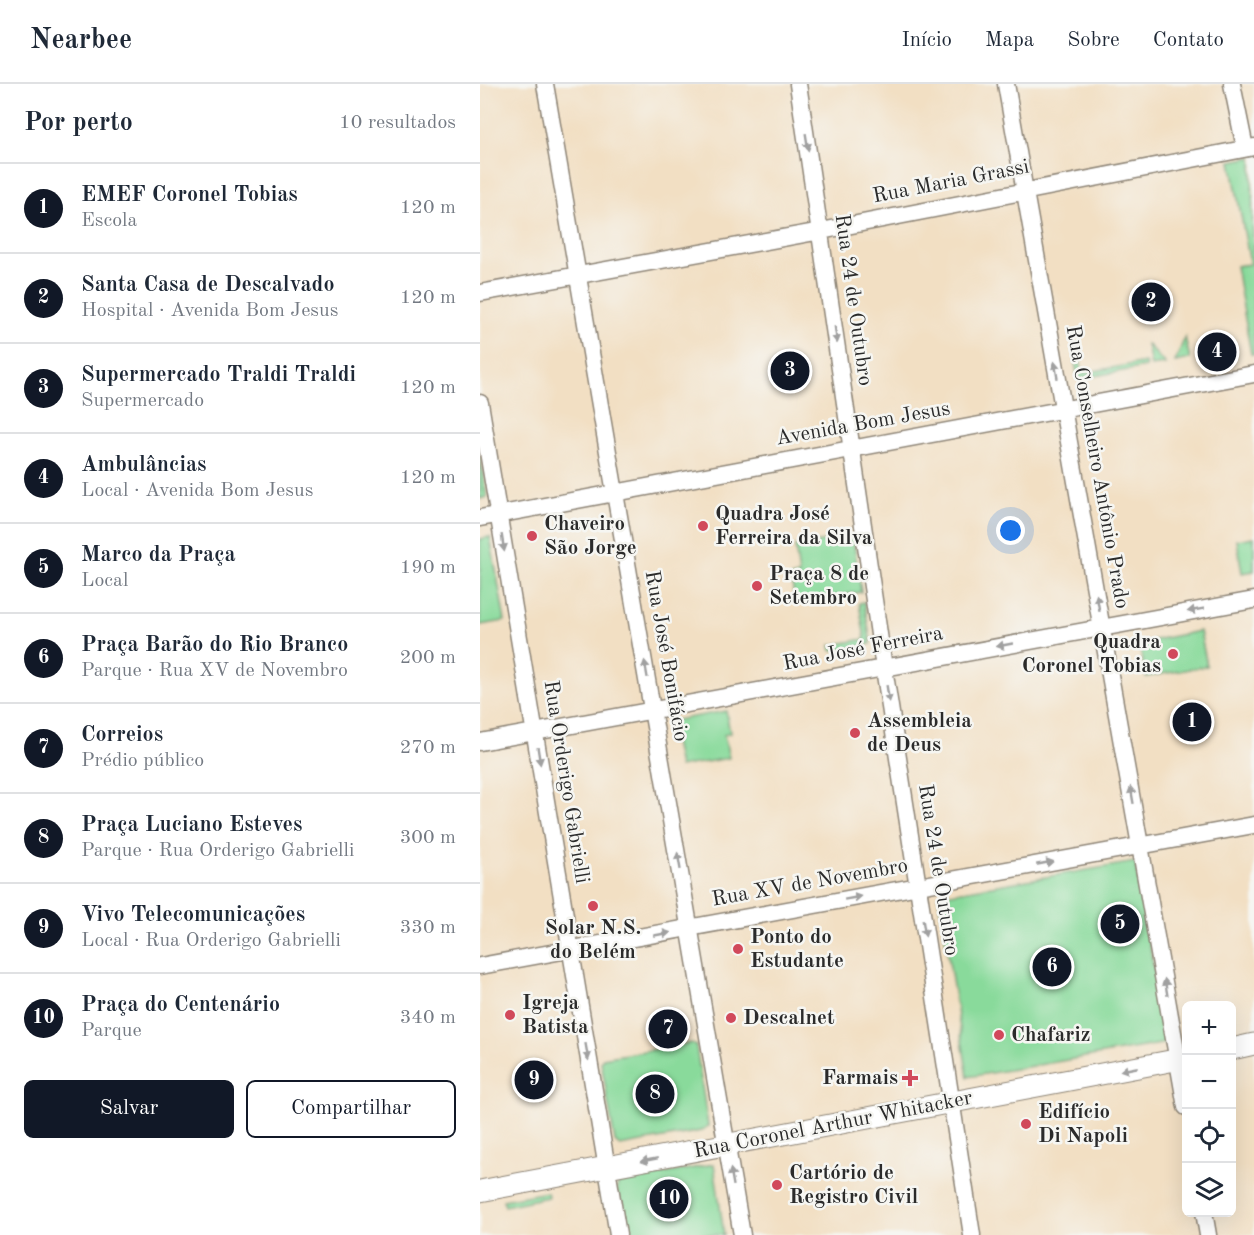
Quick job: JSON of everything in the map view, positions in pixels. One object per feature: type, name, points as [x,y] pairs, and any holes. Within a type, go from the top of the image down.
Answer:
[{"type":"main road","points":[[1236,1048],[1254,1044]]},
{"type":"main road","name":"Rua Coronel Arthur Whitacker","points":[[480,1191],[1182,1059]]},
{"type":"street","name":"Rua José Bonifácio","points":[[545,84],[742,1235]]},
{"type":"street","name":"Rua 24 de Outubro","points":[[798,84],[884,668],[972,1235]]},
{"type":"street","name":"Rua Conselheiro Antônio Prado","points":[[1006,84],[1141,845],[1182,1059]]},
{"type":"street","points":[[1232,84],[1249,147]]},
{"type":"street","name":"Rua Maria Grassi","points":[[480,293],[821,231],[1249,147]]},
{"type":"street","name":"Avenida Bom Jesus","points":[[480,518],[1254,374]]},
{"type":"street","name":"Rua Orderigo Gabrielli","points":[[480,403],[618,1235]]},
{"type":"street","name":"Rua José Ferreira","points":[[480,742],[1102,626],[1254,600]]},
{"type":"street","name":"Rua XV de Novembro","points":[[480,966],[1254,825]]},
{"type":"street","points":[[1205,1217],[1208,1235]]},
{"type":"green space","points":[[1252,157],[1254,354],[1251,354],[1236,266],[1250,264],[1231,161]]},
{"type":"green space","points":[[1185,337],[1190,359],[1175,362]]},
{"type":"green space","points":[[1147,344],[1165,364],[1151,366]]},
{"type":"green space","points":[[1080,361],[1083,373],[1145,362],[1146,367],[1078,379],[1075,362]]},
{"type":"green space","points":[[480,455],[487,497],[480,499]]},
{"type":"green space","points":[[490,537],[505,621],[480,625],[480,539]]},
{"type":"green space","points":[[853,537],[861,592],[795,602],[791,577],[799,575],[795,546]]},
{"type":"green space","points":[[1254,537],[1254,571],[1242,573],[1237,540]]},
{"type":"green space","points":[[864,602],[871,644],[832,651],[831,645],[865,639],[859,603]]},
{"type":"green space","name":"Quadra Coronel Tobias","points":[[1200,631],[1207,666],[1146,677],[1139,643]]},
{"type":"green space","points":[[726,711],[730,733],[724,735],[729,758],[679,767],[670,721]]},
{"type":"green space","points":[[1135,862],[1167,1043],[968,1077],[938,895]]},
{"type":"green space","points":[[692,1043],[696,1046],[708,1126],[701,1131],[620,1146],[615,1142],[601,1062],[603,1058]]},
{"type":"green space","points":[[714,1164],[724,1235],[624,1235],[618,1183]]},
{"type":"green space","points":[[547,1192],[548,1197],[505,1206],[503,1200]]},
{"type":"place","name":"Santa Casa de Descalvado","points":[[1151,302]]},
{"type":"place","name":"Ambulâncias","points":[[1217,352]]},
{"type":"place","name":"Supermercado Traldi Traldi","points":[[790,371]]},
{"type":"place","name":"Quadra José Ferreira da Silva","points":[[703,526]]},
{"type":"place","name":"Chaveiro São Jorge","points":[[532,536]]},
{"type":"place","name":"Praça 8 de Setembro","points":[[757,586]]},
{"type":"place","name":"Quadra Coronel Tobias","points":[[1173,654]]},
{"type":"place","name":"EMEF Coronel Tobias","points":[[1192,722]]},
{"type":"place","name":"Assembleia de Deus","points":[[855,733]]},
{"type":"place","name":"Solar N.S. do Belém","points":[[593,906]]},
{"type":"place","name":"Marco da Praça","points":[[1120,924]]},
{"type":"place","name":"Ponto do Estudante","points":[[738,949]]},
{"type":"place","name":"Praça Barão do Rio Branco","points":[[1052,967]]},
{"type":"place","name":"Igreja Batista","points":[[510,1015]]},
{"type":"place","name":"Descalnet","points":[[731,1018]]},
{"type":"place","name":"Correios","points":[[668,1029]]},
{"type":"place","name":"Chafariz","points":[[999,1035]]},
{"type":"place","name":"Farmais","points":[[910,1078]]},
{"type":"place","name":"Vivo Telecomunicações","points":[[534,1080]]},
{"type":"place","name":"Praça Luciano Esteves","points":[[655,1094]]},
{"type":"place","name":"Edifício Di Napoli","points":[[1026,1124]]},
{"type":"place","name":"Cartório de Registro Civil","points":[[777,1185]]},
{"type":"place","name":"Praça do Centenário","points":[[669,1199]]}]
